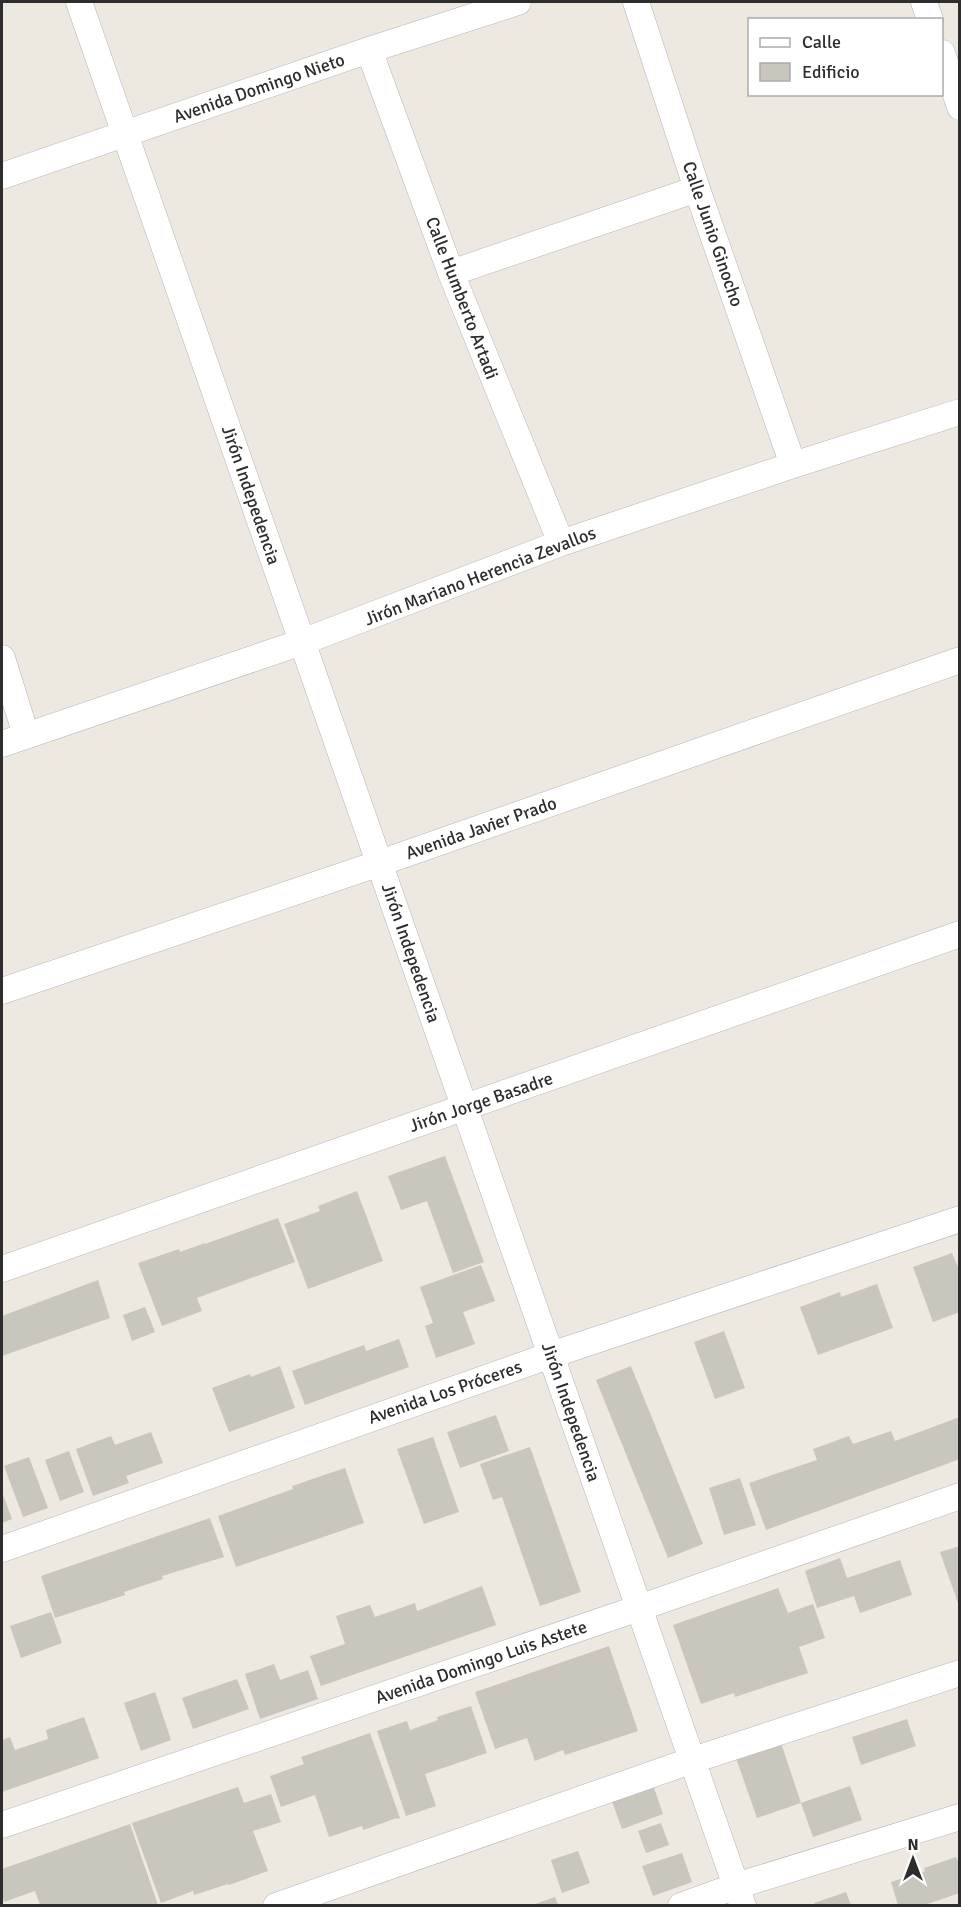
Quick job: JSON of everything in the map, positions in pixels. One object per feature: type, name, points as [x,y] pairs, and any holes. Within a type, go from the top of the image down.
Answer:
[{"type":"street","name":"Jirón Indepedencia","points":[[79,2],[740,1896]]},
{"type":"street","name":"Avenida Domingo Nieto","points":[[2,176],[369,50],[518,2]]},
{"type":"street","name":"Calle Junio Ginocho","points":[[636,2],[697,189],[793,465]]},
{"type":"street","points":[[924,2],[929,18]]},
{"type":"street","name":"Calle Humberto Artadi","points":[[369,50],[451,273],[561,543]]},
{"type":"street","points":[[943,56],[960,107]]},
{"type":"street","points":[[451,273],[697,189]]},
{"type":"street","name":"Jirón Mariano Herencia Zevallos","points":[[2,744],[303,642],[561,543],[960,412]]},
{"type":"street","points":[[2,658],[26,735]]},
{"type":"street","name":"Avenida Javier Prado","points":[[2,991],[380,863],[960,660]]},
{"type":"street","name":"Jirón Jorge Basadre","points":[[2,1269],[960,934]]},
{"type":"street","name":"Avenida Los Próceres","points":[[2,1549],[551,1355],[960,1219]]},
{"type":"street","name":"Avenida Domingo Luis Astete","points":[[2,1825],[960,1496]]},
{"type":"street","points":[[276,1905],[693,1760],[960,1673]]},
{"type":"street","points":[[681,1905],[740,1896],[960,1817]]},
{"type":"building","points":[[445,1156],[484,1262],[453,1273],[427,1201],[401,1210],[388,1176]]},
{"type":"building","points":[[357,1191],[383,1261],[308,1289],[284,1224],[320,1211],[318,1206]]},
{"type":"building","points":[[278,1218],[295,1262],[197,1298],[202,1311],[162,1326],[138,1263],[179,1249],[180,1252],[205,1244]]},
{"type":"building","points":[[952,1253],[960,1272],[960,1312],[933,1322],[913,1267]]},
{"type":"building","points":[[481,1265],[495,1301],[463,1312],[475,1344],[436,1358],[425,1326],[433,1323],[420,1287]]},
{"type":"building","points":[[98,1280],[110,1318],[2,1356],[2,1316]]},
{"type":"building","points":[[877,1284],[893,1328],[818,1355],[800,1307],[840,1292],[841,1297]]},
{"type":"building","points":[[145,1307],[155,1332],[132,1341],[123,1315]]},
{"type":"building","points":[[724,1331],[745,1388],[715,1399],[694,1342]]},
{"type":"building","points":[[399,1339],[409,1367],[305,1405],[292,1371],[364,1345],[366,1351]]},
{"type":"building","points":[[280,1366],[295,1408],[229,1432],[212,1388]]},
{"type":"building","points":[[631,1366],[703,1544],[668,1558],[596,1380]]},
{"type":"building","points":[[496,1415],[509,1451],[460,1468],[447,1432]]},
{"type":"building","points":[[960,1417],[960,1459],[766,1530],[749,1483],[817,1460],[813,1449],[849,1436],[853,1444],[891,1431],[895,1441]]},
{"type":"building","points":[[151,1432],[163,1463],[126,1476],[129,1483],[93,1496],[76,1449],[111,1436],[115,1445]]},
{"type":"building","points":[[433,1437],[459,1512],[424,1524],[397,1449]]},
{"type":"building","points":[[530,1447],[581,1592],[540,1606],[502,1497],[493,1500],[480,1464]]},
{"type":"building","points":[[69,1451],[84,1492],[60,1501],[45,1460]]},
{"type":"building","points":[[29,1457],[48,1508],[23,1517],[4,1466]]},
{"type":"building","points":[[345,1468],[364,1523],[236,1567],[218,1516],[293,1489],[292,1486]]},
{"type":"building","points":[[740,1478],[756,1525],[724,1535],[709,1488]]},
{"type":"building","points":[[2,1492],[12,1519],[2,1523]]},
{"type":"building","points":[[210,1518],[224,1557],[162,1576],[163,1579],[124,1592],[125,1595],[55,1618],[41,1576]]},
{"type":"building","points":[[960,1546],[960,1606],[959,1606],[940,1552]]},
{"type":"building","points":[[840,1558],[847,1578],[900,1560],[912,1595],[860,1613],[854,1596],[817,1608],[805,1571]]},
{"type":"building","points":[[482,1586],[496,1625],[321,1686],[310,1656],[345,1644],[336,1616],[370,1605],[375,1617],[415,1603],[417,1611]]},
{"type":"building","points":[[778,1588],[788,1613],[813,1604],[825,1638],[799,1647],[808,1673],[735,1697],[734,1693],[701,1704],[673,1625]]},
{"type":"building","points":[[51,1612],[62,1643],[21,1658],[10,1626]]},
{"type":"building","points":[[609,1646],[638,1731],[565,1755],[563,1750],[535,1761],[527,1738],[495,1749],[475,1692]]},
{"type":"building","points":[[274,1664],[280,1680],[308,1670],[318,1699],[260,1719],[245,1674]]},
{"type":"building","points":[[237,1679],[249,1709],[193,1729],[182,1698]]},
{"type":"building","points":[[155,1692],[171,1740],[141,1751],[124,1703]]},
{"type":"building","points":[[471,1706],[487,1753],[425,1774],[436,1806],[406,1816],[377,1731],[407,1721],[410,1730],[438,1720],[437,1717]]},
{"type":"building","points":[[84,1717],[99,1758],[2,1792],[2,1740],[10,1737],[15,1750],[48,1739],[46,1730]]},
{"type":"building","points":[[907,1719],[916,1746],[861,1765],[852,1737]]},
{"type":"building","points":[[370,1733],[400,1818],[363,1830],[362,1826],[329,1837],[315,1795],[281,1807],[270,1776],[304,1764],[301,1757]]},
{"type":"building","points":[[781,1743],[801,1803],[757,1818],[736,1758]]},
{"type":"building","points":[[652,1782],[663,1814],[622,1829],[610,1796]]},
{"type":"building","points":[[850,1786],[862,1820],[813,1837],[801,1803]]},
{"type":"building","points":[[238,1787],[244,1803],[271,1794],[281,1822],[253,1831],[268,1871],[194,1895],[193,1891],[161,1903],[132,1823]]},
{"type":"building","points":[[661,1823],[669,1845],[646,1853],[638,1831]]},
{"type":"building","points":[[130,1824],[158,1905],[40,1905],[35,1891],[4,1902],[2,1869]]},
{"type":"building","points":[[578,1851],[590,1883],[562,1893],[551,1860]]},
{"type":"building","points":[[682,1853],[692,1882],[653,1896],[642,1866]]},
{"type":"building","points":[[956,1857],[960,1866],[960,1893],[924,1905],[898,1905],[891,1882],[925,1871],[924,1868]]},
{"type":"building","points":[[846,1892],[851,1905],[815,1905],[814,1903]]},
{"type":"building","points":[[555,1897],[558,1905],[532,1905]]}]
